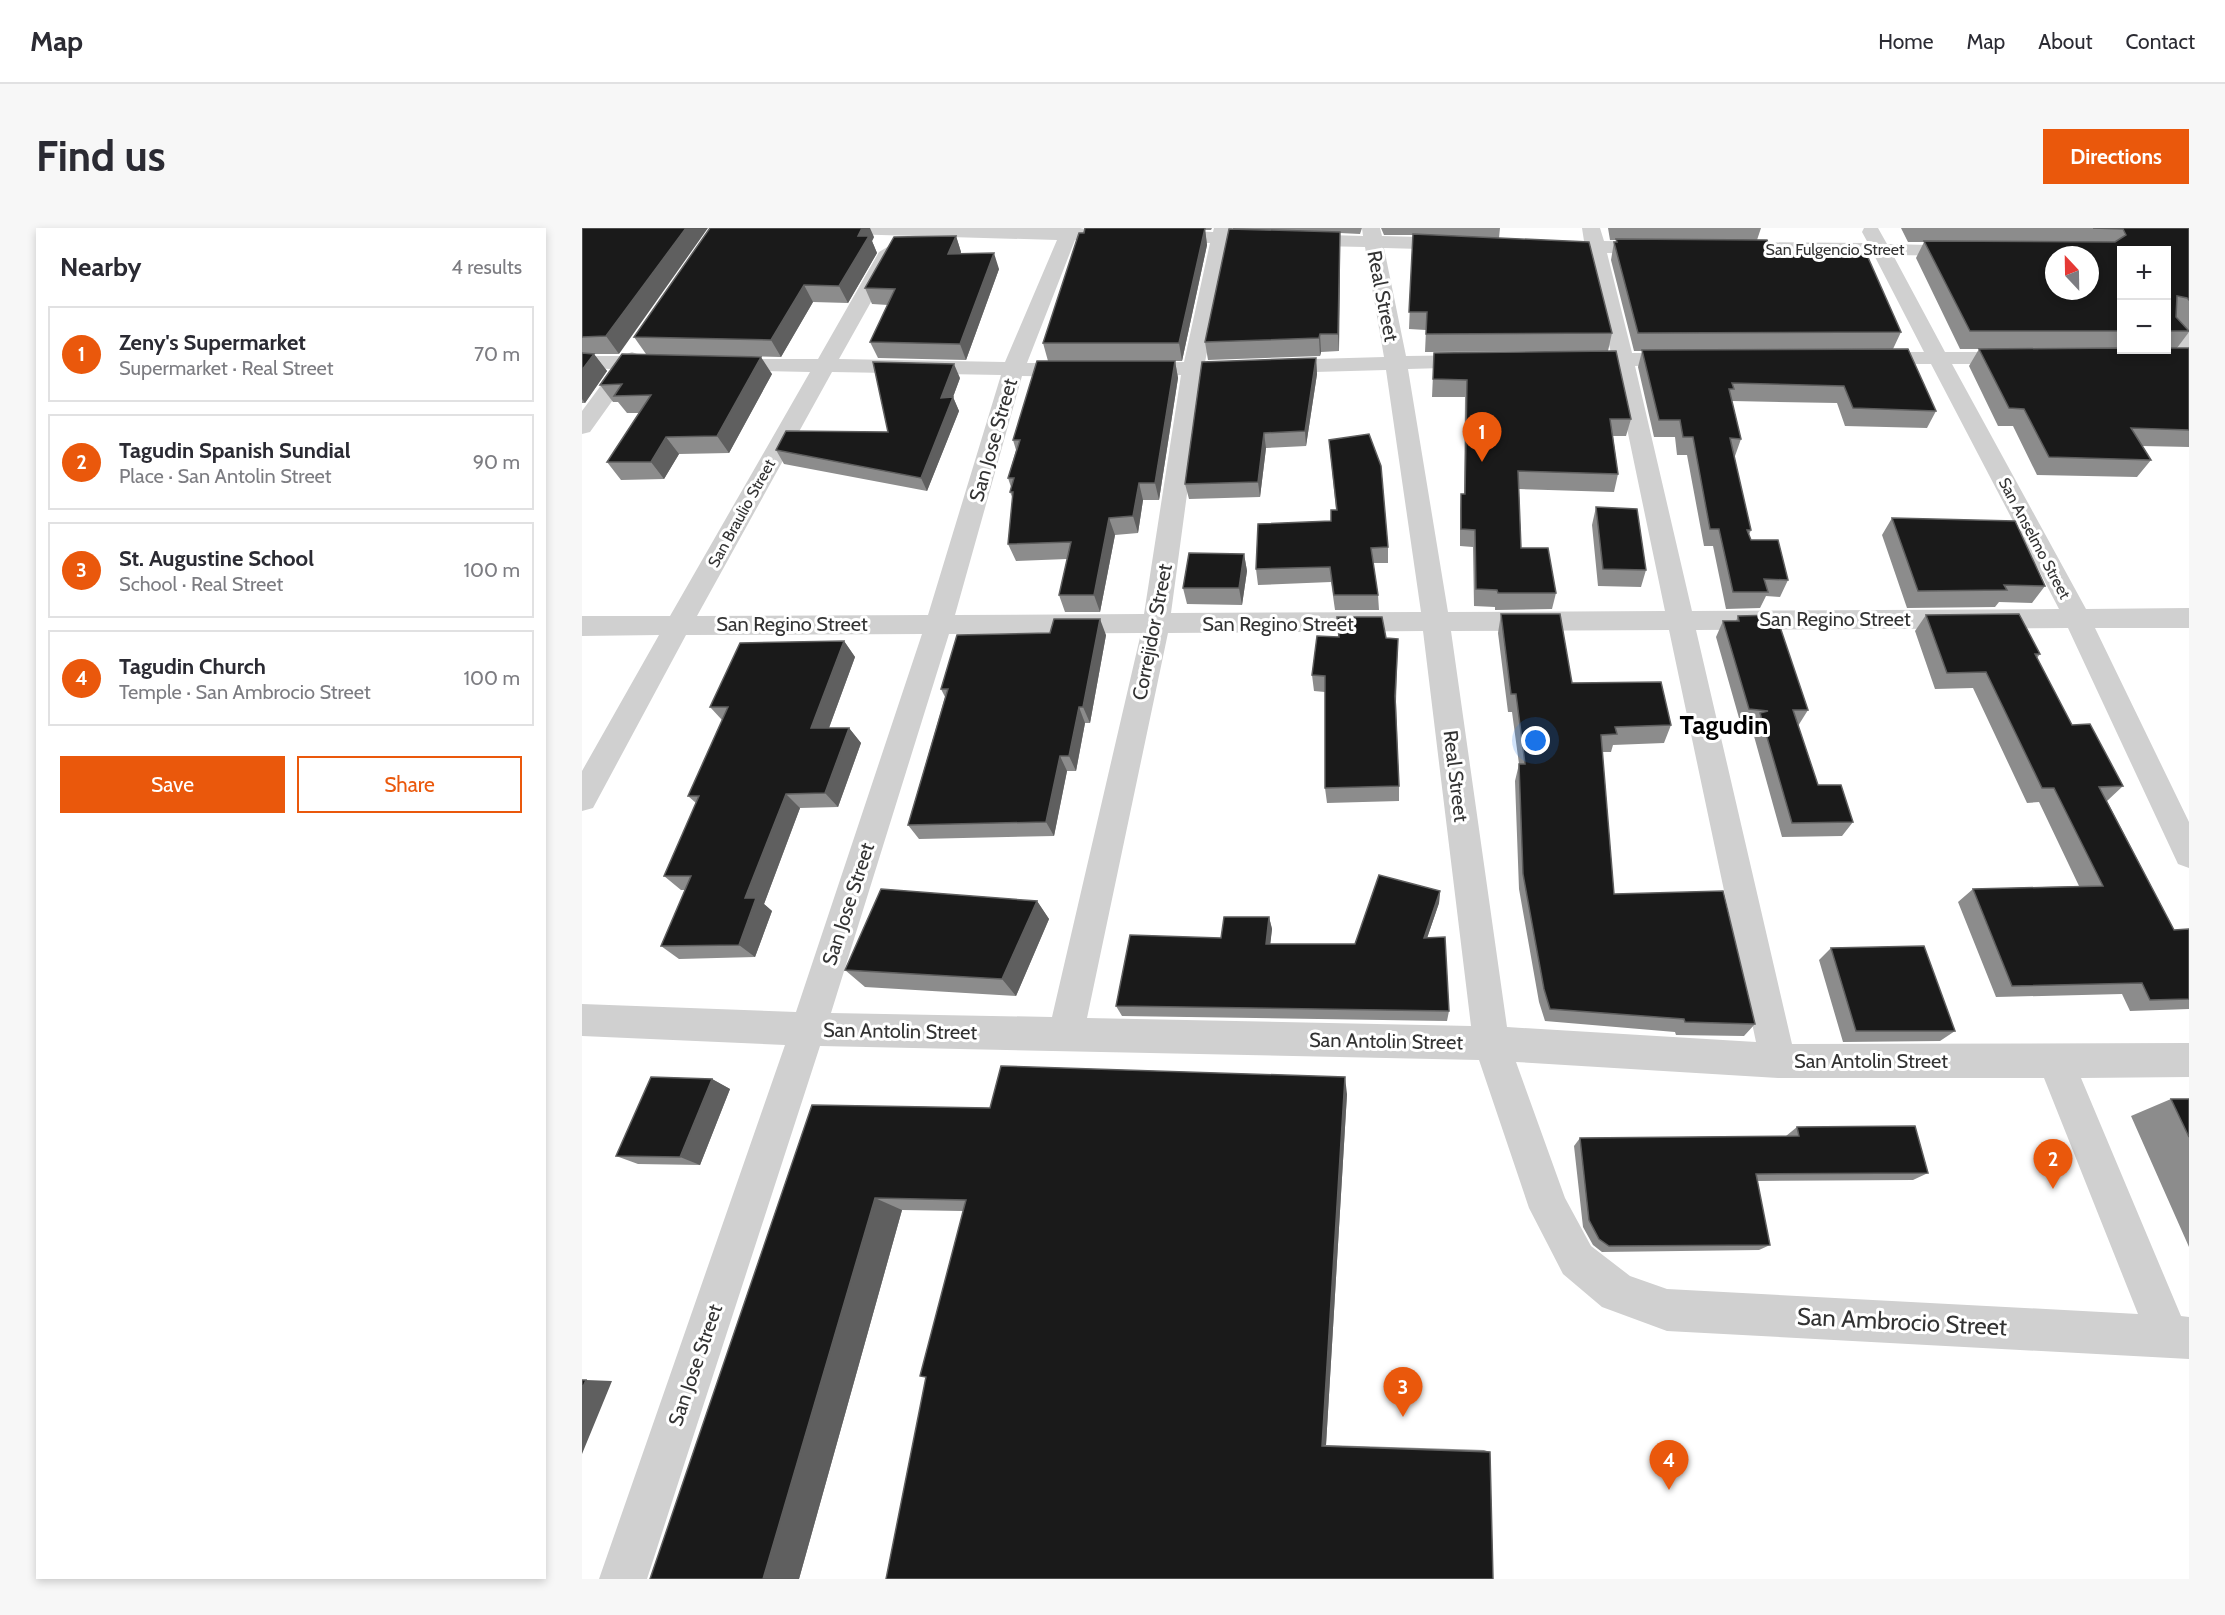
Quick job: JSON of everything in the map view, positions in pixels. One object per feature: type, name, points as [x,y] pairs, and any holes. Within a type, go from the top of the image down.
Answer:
[{"type":"street","points":[[847,228],[1070,231],[1104,235]]},
{"type":"street","name":"San Braulio Street","points":[[582,799],[824,365],[903,229]]},
{"type":"street","name":"San Jose Street","points":[[623,1579],[808,1029],[939,623],[1013,370],[1070,231]]},
{"type":"street","points":[[1139,236],[1222,232],[1372,235],[1478,244]]},
{"type":"street","name":"Correjidor Street","points":[[1066,1034],[1156,625],[1193,369],[1222,232]]},
{"type":"street","name":"Real Street","points":[[1372,235],[1396,362],[1436,623],[1491,1043],[1549,1208],[1577,1260],[1617,1292]]},
{"type":"street","points":[[1593,238],[1623,360],[1778,1061]]},
{"type":"street","points":[[1525,246],[1593,238],[1678,248]]},
{"type":"street","name":"San Fulgencio Street","points":[[1701,248],[1873,238],[1985,250]]},
{"type":"street","name":"San Anselmo Street","points":[[1873,238],[2077,618],[2189,855]]},
{"type":"street","points":[[2171,326],[2189,346]]},
{"type":"street","points":[[582,427],[642,344]]},
{"type":"street","points":[[2165,357],[2189,357]]},
{"type":"street","points":[[1845,358],[2034,358]]},
{"type":"street","points":[[1551,360],[1705,359]]},
{"type":"street","points":[[582,362],[1103,370],[1503,361]]},
{"type":"street","name":"San Regino Street","points":[[582,626],[939,623],[1156,625],[1680,619],[2189,618]]},
{"type":"street","name":"San Antolin Street","points":[[582,1020],[808,1029],[1491,1043],[1778,1061],[2189,1060]]},
{"type":"street","points":[[2056,1061],[2178,1337]]},
{"type":"street","name":"San Ambrocio Street","points":[[1617,1292],[1667,1310],[2178,1337]]},
{"type":"building","points":[[582,228],[686,228],[606,336],[582,337]]},
{"type":"building","points":[[710,228],[862,228],[858,236],[869,236],[839,286],[804,285],[771,340],[634,337]]},
{"type":"building","points":[[1085,228],[1205,228],[1179,343],[1043,343],[1079,233],[1084,233]]},
{"type":"building","points":[[2093,228],[2189,228],[2189,300],[2177,296],[2176,317],[2189,331],[2171,331],[2171,246],[2117,246],[2117,331],[1970,331],[1924,241],[2115,242],[2126,235],[2123,229]]},
{"type":"building","points":[[1229,229],[1340,232],[1338,334],[1320,334],[1319,338],[1205,342]]},
{"type":"building","points":[[1413,234],[1589,242],[1612,333],[1426,334],[1427,312],[1409,312]]},
{"type":"building","points":[[956,236],[948,254],[994,253],[960,344],[870,342],[895,289],[865,288],[894,237]]},
{"type":"building","points":[[1616,239],[1767,240],[1771,251],[1866,253],[1901,332],[1638,333],[1614,242],[1617,242]]},
{"type":"building","points":[[2117,348],[2117,354],[2171,354],[2171,348],[2189,348],[2189,430],[2131,428],[2151,460],[2049,457],[2024,409],[2009,408],[1979,349]]},
{"type":"building","points":[[1908,349],[1936,411],[1853,408],[1844,386],[1732,383],[1734,389],[1729,389],[1741,439],[1730,438],[1751,530],[1747,530],[1751,540],[1778,540],[1788,580],[1764,579],[1768,592],[1733,592],[1719,529],[1710,529],[1693,437],[1683,437],[1680,420],[1659,420],[1642,350]]},
{"type":"building","points":[[1616,351],[1631,419],[1610,419],[1618,474],[1518,471],[1521,548],[1548,548],[1556,593],[1498,593],[1497,590],[1476,589],[1475,530],[1461,529],[1461,494],[1465,494],[1467,380],[1433,379],[1434,353]]},
{"type":"building","points":[[582,353],[594,354],[582,370]]},
{"type":"building","points":[[622,354],[761,357],[717,436],[666,437],[651,462],[607,462],[651,395],[614,396],[622,384],[600,385]]},
{"type":"building","points":[[1316,358],[1305,431],[1264,433],[1258,482],[1185,484],[1202,362]]},
{"type":"building","points":[[1037,361],[1175,361],[1155,483],[1139,483],[1133,516],[1109,518],[1094,595],[1059,595],[1071,542],[1008,544],[1013,492],[1010,492],[1014,478],[1008,478],[1020,440],[1013,440]]},
{"type":"building","points":[[873,362],[954,364],[941,398],[953,397],[921,478],[776,450],[786,431],[888,432]]},
{"type":"building","points":[[1369,434],[1381,466],[1388,547],[1371,548],[1378,595],[1334,595],[1330,567],[1256,569],[1258,524],[1331,521],[1331,510],[1337,510],[1329,440]]},
{"type":"building","points":[[1596,507],[1637,509],[1646,570],[1603,569]]},
{"type":"building","points":[[1892,518],[2015,521],[2045,586],[2004,585],[2007,590],[1918,591]]},
{"type":"building","points":[[1189,553],[1244,554],[1239,588],[1183,588]]},
{"type":"building","points":[[1501,614],[1560,614],[1572,683],[1661,682],[1671,725],[1615,727],[1617,734],[1601,735],[1614,894],[1723,891],[1755,1024],[1685,1022],[1684,1019],[1550,1009],[1544,989],[1523,874],[1519,764],[1525,764],[1516,694],[1511,694]]},
{"type":"building","points":[[2019,614],[2040,654],[2035,654],[2072,725],[2090,724],[2123,786],[2099,787],[2174,930],[2189,929],[2189,999],[2150,1000],[2142,983],[2012,986],[1973,889],[2103,886],[2054,788],[2042,788],[1986,672],[1947,673],[1926,615]]},
{"type":"building","points":[[1776,615],[1808,710],[1793,710],[1818,785],[1841,785],[1853,822],[1792,823],[1760,713],[1768,711],[1749,709],[1723,621],[1739,621],[1738,616]]},
{"type":"building","points":[[1337,617],[1382,617],[1386,638],[1398,639],[1395,696],[1399,786],[1325,788],[1325,676],[1312,675],[1317,636],[1339,637]]},
{"type":"building","points":[[1054,619],[1100,619],[1083,707],[1079,707],[1069,756],[1060,756],[1046,822],[908,825],[948,689],[941,689],[957,635],[1050,633]]},
{"type":"building","points":[[844,641],[811,728],[849,728],[825,793],[786,794],[745,898],[756,898],[739,945],[661,946],[691,876],[664,876],[699,796],[688,796],[728,707],[710,707],[740,643]]},
{"type":"building","points":[[1379,875],[1440,891],[1424,938],[1445,937],[1449,1011],[1116,1006],[1130,935],[1221,938],[1224,917],[1269,917],[1266,944],[1355,944]]},
{"type":"building","points":[[881,889],[1037,901],[1002,979],[845,970]]},
{"type":"building","points":[[1924,946],[1955,1031],[1856,1031],[1831,948]]},
{"type":"building","points":[[1001,1066],[1345,1077],[1322,1446],[1490,1452],[1493,1579],[886,1579],[926,1377],[920,1376],[966,1200],[875,1198],[763,1579],[650,1579],[812,1105],[990,1108]]},
{"type":"building","points":[[651,1077],[712,1079],[680,1157],[616,1156]]},
{"type":"building","points":[[2171,1099],[2189,1099],[2189,1137]]},
{"type":"building","points":[[1915,1126],[1928,1173],[1756,1174],[1770,1245],[1609,1246],[1599,1239],[1589,1220],[1580,1138],[1799,1136],[1797,1127]]},
{"type":"place","name":"Zeny's Supermarket","points":[[1482,462]]},
{"type":"place","name":"Tagudin Spanish Sundial","points":[[2053,1189]]},
{"type":"place","name":"St. Augustine School","points":[[1403,1417]]},
{"type":"place","name":"Tagudin Church","points":[[1669,1490]]},
{"type":"district","name":"Tagudin","points":[[1724,725]]}]
